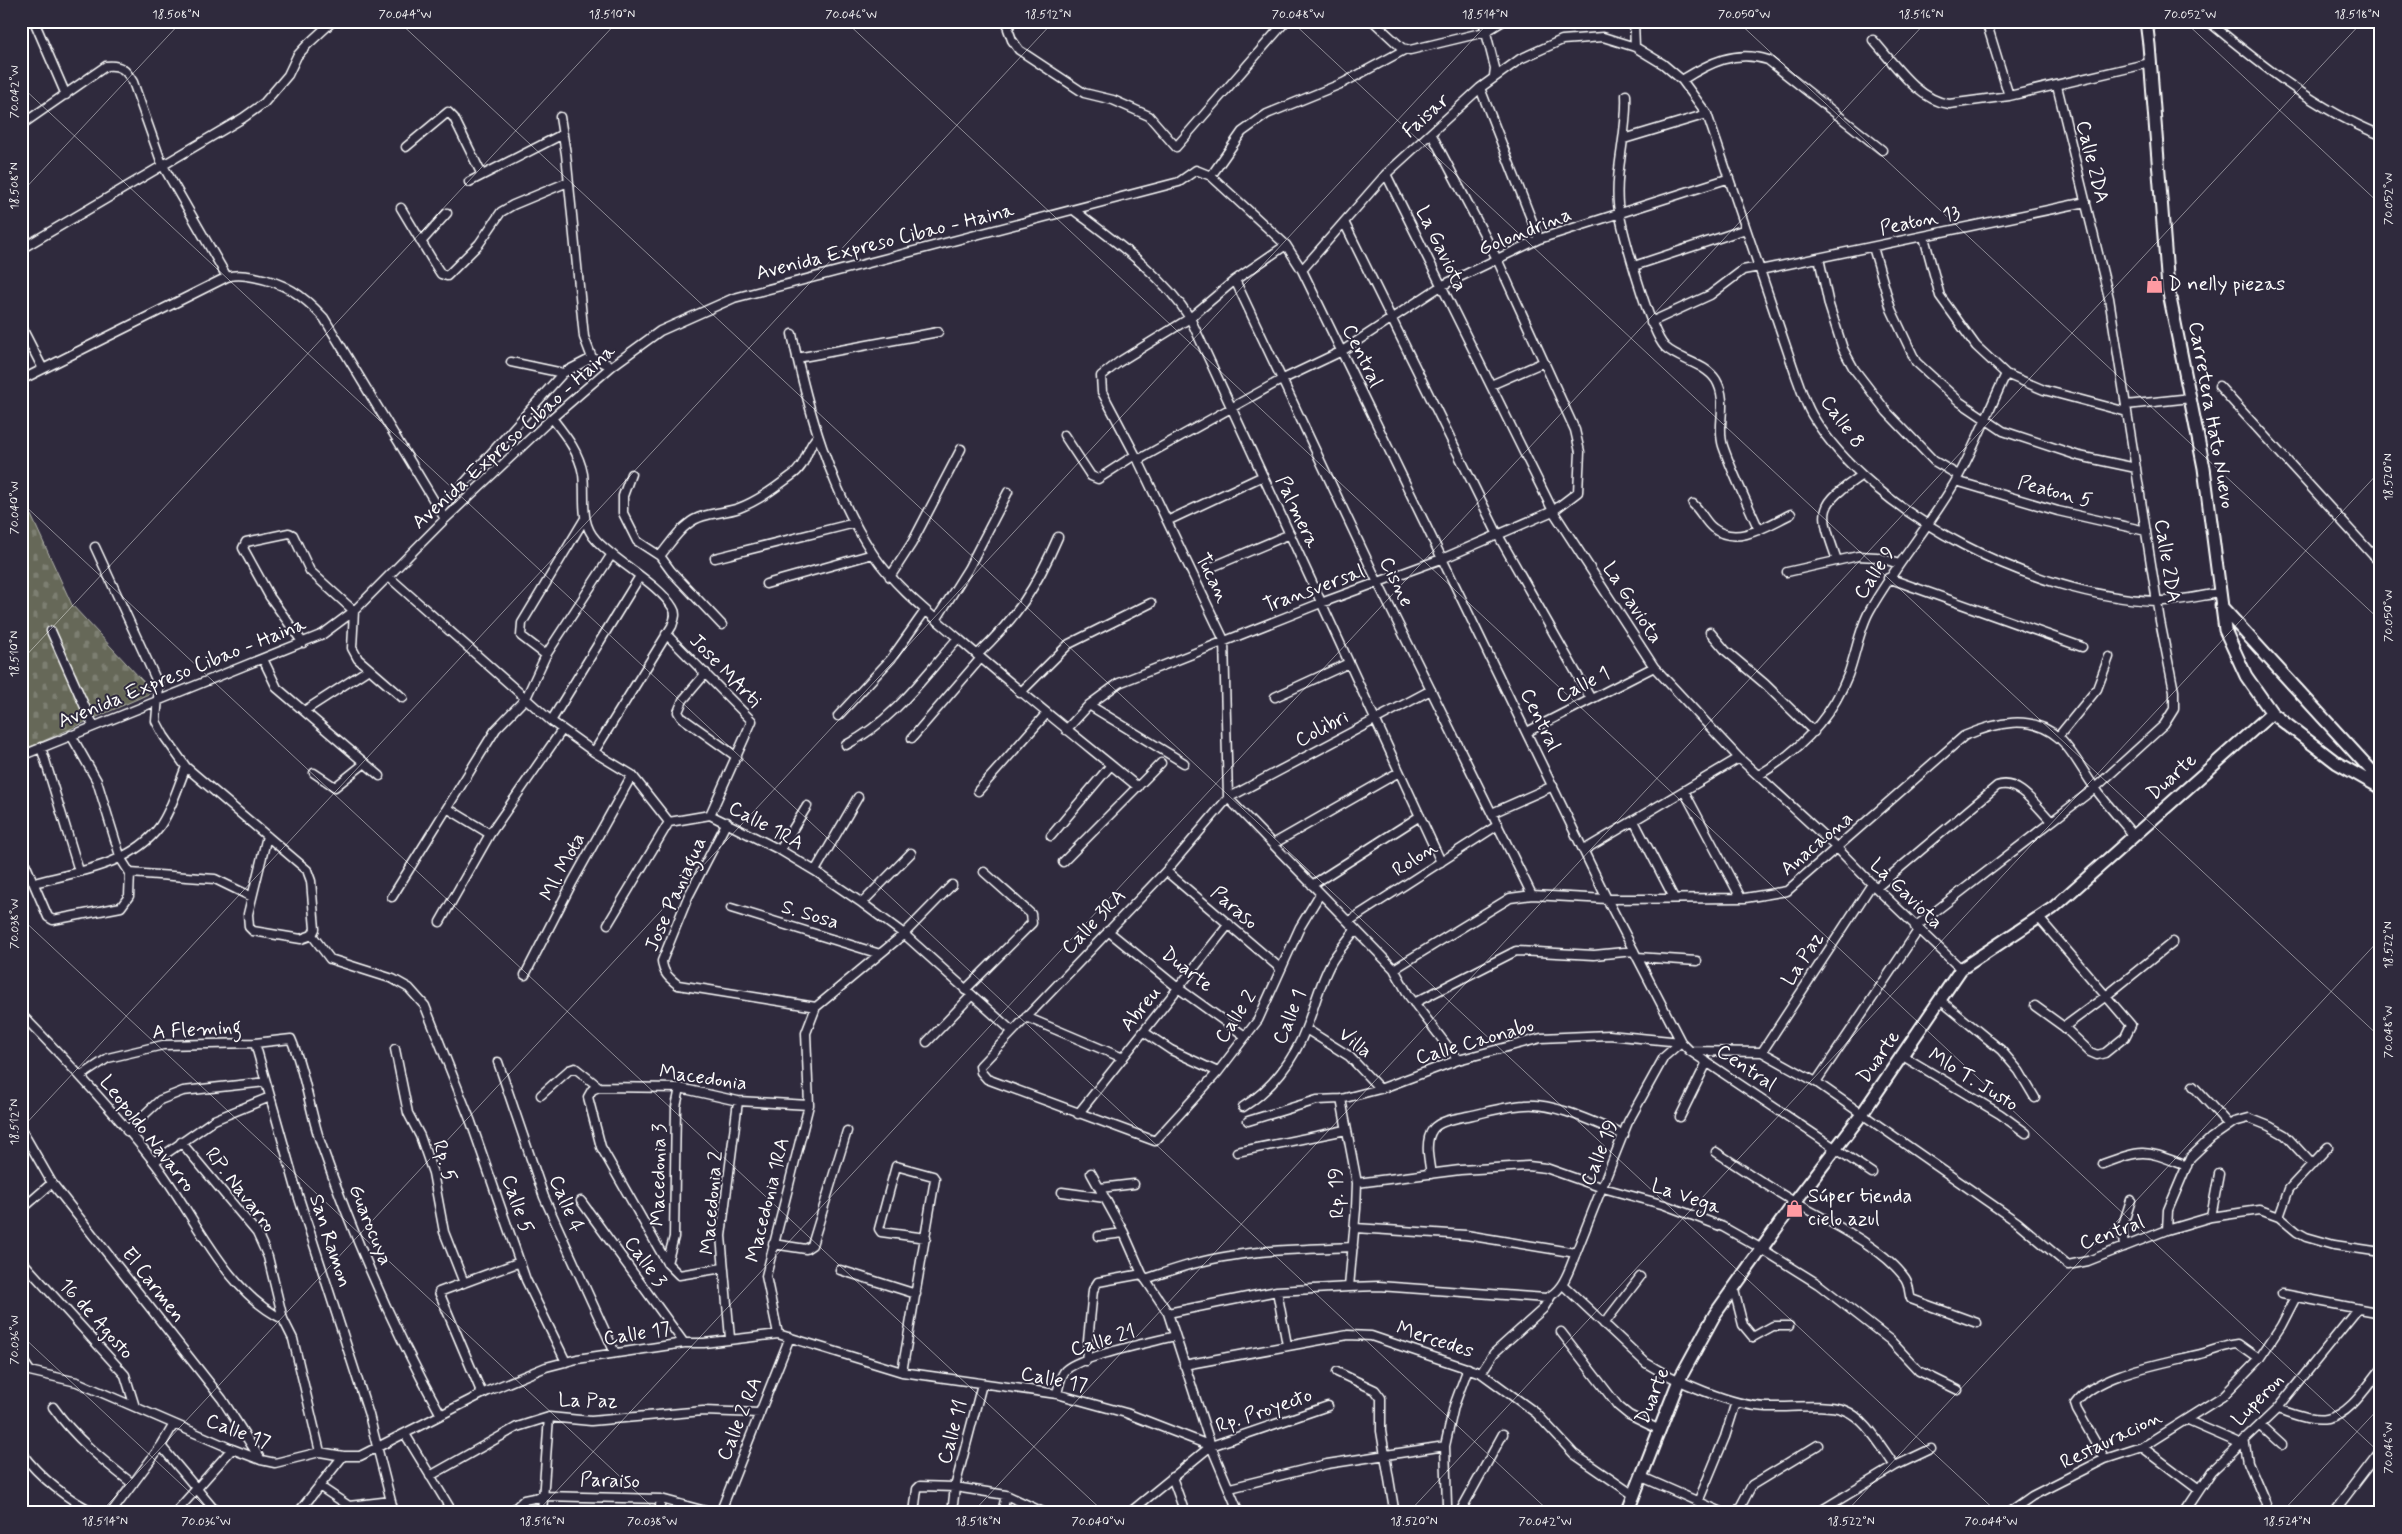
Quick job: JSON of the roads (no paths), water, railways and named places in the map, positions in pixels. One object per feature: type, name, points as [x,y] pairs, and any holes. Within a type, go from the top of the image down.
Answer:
[{"type":"main road","name":"Carretera Hato Nuevo","points":[[2146,21],[2168,288],[2204,468],[2219,593],[2230,645],[2246,676],[2272,713],[2337,763],[2381,788]]},
{"type":"main road","points":[[2221,606],[2381,782]]},
{"type":"main road","name":"Duarte","points":[[1627,1513],[1679,1380],[1715,1314],[1734,1290],[1794,1202],[1862,1114],[1961,969],[2039,918],[2272,713]]},
{"type":"street","points":[[34,21],[66,96]]},
{"type":"street","points":[[21,249],[162,164],[243,118],[264,103],[288,76],[297,56],[306,45],[333,21]]},
{"type":"street","points":[[1012,21],[1008,29],[1012,40],[1020,50],[1084,93],[1113,100],[1149,116],[1176,147],[1286,21]]},
{"type":"street","points":[[1373,21],[1406,49]]},
{"type":"street","points":[[1482,21],[1495,68],[1494,76]]},
{"type":"street","points":[[1211,176],[1242,132],[1267,114],[1342,83],[1406,49],[1485,32],[1503,21]]},
{"type":"street","points":[[1634,21],[1635,47]]},
{"type":"street","points":[[1986,21],[2009,96]]},
{"type":"street","points":[[2208,21],[2249,56],[2328,111],[2381,135]]},
{"type":"street","name":"Calle 8","points":[[1602,37],[1635,47],[1663,64],[1682,80],[1707,114],[1727,179],[1811,414],[1840,452],[1862,475],[1893,502],[1928,526],[2002,564],[2030,574],[2100,596],[2157,602],[2219,593]]},
{"type":"street","name":"Faisar","points":[[1302,270],[1386,174],[1494,76],[1520,59],[1562,40],[1602,37]]},
{"type":"street","points":[[1873,40],[1916,87],[1940,103],[1949,104],[2009,96],[2150,63]]},
{"type":"street","points":[[1682,80],[1714,61],[1746,56],[1768,60],[1882,150]]},
{"type":"street","points":[[21,125],[66,96],[106,66],[115,65],[125,70],[133,82],[162,164],[227,277]]},
{"type":"street","name":"Calle 2DA","points":[[1816,1082],[1917,928],[2095,788],[2164,725],[2174,709],[2174,691],[2157,602],[2109,298],[2057,86]]},
{"type":"street","points":[[1480,88],[1539,239]]},
{"type":"street","points":[[1626,95],[1624,139],[1617,191],[1619,214],[1651,322],[1664,345],[1673,354],[1703,369],[1716,381],[1721,392],[1723,405],[1722,445],[1759,530]]},
{"type":"street","points":[[406,147],[448,112],[454,118],[482,175]]},
{"type":"street","points":[[1624,139],[1707,114]]},
{"type":"street","points":[[560,117],[584,337],[592,358],[612,366]]},
{"type":"street","name":"Transversal","points":[[1066,730],[1089,705],[1120,683],[1224,640],[1444,558],[1553,511],[1578,492],[1580,452],[1575,430],[1496,259],[1431,133]]},
{"type":"street","points":[[469,182],[563,134]]},
{"type":"street","name":"Avenida Expreso Cibao - Haina","points":[[21,756],[71,734],[322,634],[354,611],[445,520],[552,418],[612,366],[660,331],[734,298],[1075,211],[1179,182],[1196,170],[1211,176]]},
{"type":"street","name":"La Gaviota","points":[[1386,174],[1553,511],[1654,667],[1739,758],[1838,849],[1961,969]]},
{"type":"street","name":"Central","points":[[1211,176],[1286,245],[1302,270],[1444,558],[1607,899],[1681,1042],[1690,1051],[1872,1173]]},
{"type":"street","name":"Golondrina","points":[[1064,435],[1091,476],[1098,479],[1232,409],[1281,380],[1342,351],[1441,286],[1496,259],[1539,239],[1727,179]]},
{"type":"street","points":[[401,208],[441,274],[447,276],[479,244],[501,212],[568,182]]},
{"type":"street","name":"Peaton 13","points":[[1651,322],[1710,295],[1743,270],[1760,269],[1820,258],[2086,202]]},
{"type":"street","name":"Palmera","points":[[1075,211],[1121,246],[1162,283],[1181,304],[1190,318],[1441,862]]},
{"type":"street","points":[[421,242],[447,213]]},
{"type":"street","points":[[1344,222],[1498,535],[1591,699]]},
{"type":"street","points":[[1634,266],[1746,229]]},
{"type":"street","points":[[1924,237],[1940,296],[1976,346],[2006,374],[2044,390],[2127,409],[2191,398]]},
{"type":"street","name":"Tucan","points":[[1228,798],[1224,640],[1137,457],[1102,392],[1101,376],[1119,362],[1190,318],[1235,280],[1286,245]]},
{"type":"street","points":[[1873,247],[1891,309],[1916,362],[1960,402],[2003,431],[2079,456],[2136,468]]},
{"type":"street","name":"Peaton 5","points":[[1820,258],[1830,305],[1843,349],[1854,369],[1893,419],[1934,461],[1957,478],[2058,511],[2146,531]]},
{"type":"street","points":[[21,380],[227,277],[244,275],[277,282],[314,306],[324,318],[441,509],[445,520]]},
{"type":"street","name":"Cisne","points":[[1235,280],[1378,583],[1532,896]]},
{"type":"street","points":[[21,326],[43,369]]},
{"type":"street","points":[[797,358],[938,332]]},
{"type":"street","points":[[792,334],[818,436],[855,523],[873,554],[890,577],[925,611],[1020,693],[1138,787]]},
{"type":"street","points":[[441,509],[563,373],[592,358]]},
{"type":"street","points":[[511,362],[563,373]]},
{"type":"street","points":[[1491,386],[1544,362]]},
{"type":"street","name":"Calle 9","points":[[1759,775],[1787,758],[1814,732],[1840,692],[1848,676],[1868,613],[1888,578],[1928,526],[1957,478],[2006,374]]},
{"type":"street","points":[[2219,386],[2381,564]]},
{"type":"street","points":[[552,418],[574,446],[583,473],[584,520],[594,539],[640,576],[674,609],[675,617],[666,634],[594,752]]},
{"type":"street","points":[[660,556],[688,524],[697,518],[738,508],[752,502],[794,475],[803,466],[811,443],[818,436]]},
{"type":"street","points":[[890,577],[912,543],[962,449]]},
{"type":"street","points":[[631,474],[624,496],[623,513],[637,541],[660,556],[722,625]]},
{"type":"street","points":[[1836,560],[1825,526],[1827,504],[1838,492],[1862,475]]},
{"type":"street","points":[[1167,521],[1263,476]]},
{"type":"street","points":[[936,620],[968,569],[1008,492]]},
{"type":"street","points":[[1693,504],[1712,527],[1726,535],[1741,535],[1759,530],[1791,514]]},
{"type":"street","points":[[546,655],[521,636],[522,624],[584,520]]},
{"type":"street","points":[[716,558],[855,523]]},
{"type":"street","points":[[303,643],[270,597],[243,548],[246,542],[291,533],[310,571],[354,611],[352,648],[358,659],[402,698]]},
{"type":"street","points":[[1212,567],[1290,534]]},
{"type":"street","points":[[912,738],[1024,604],[1042,574],[1058,537]]},
{"type":"street","points":[[95,547],[159,686],[160,699],[155,713],[156,722],[186,767],[307,870],[311,881],[315,929],[312,935],[301,938],[252,931],[249,927],[248,914],[266,836]]},
{"type":"street","points":[[392,897],[496,729],[526,698],[546,655],[612,554]]},
{"type":"street","points":[[766,584],[873,554]]},
{"type":"street","points":[[1787,572],[1863,555],[1899,564]]},
{"type":"street","points":[[389,576],[562,730],[632,775],[669,822],[608,924]]},
{"type":"street","points":[[552,721],[640,576]]},
{"type":"street","points":[[1888,578],[2082,647]]},
{"type":"street","points":[[1020,693],[1069,644],[1151,603]]},
{"type":"street","points":[[838,716],[891,659],[925,611]]},
{"type":"street","points":[[50,631],[93,726]]},
{"type":"street","points":[[1710,632],[1726,651],[1765,684],[1814,732]]},
{"type":"street","name":"Jose MArti","points":[[666,634],[752,721],[710,815]]},
{"type":"street","points":[[846,745],[862,737],[902,704],[958,638]]},
{"type":"street","points":[[2058,737],[2097,690],[2109,657]]},
{"type":"street","points":[[263,659],[273,684],[380,776]]},
{"type":"street","points":[[1275,697],[1349,663]]},
{"type":"street","name":"Calle 1","points":[[1527,732],[1654,667]]},
{"type":"street","points":[[304,711],[370,669]]},
{"type":"street","points":[[706,673],[683,700],[678,712],[680,717],[737,757]]},
{"type":"street","name":"Colibri","points":[[1228,798],[1431,690]]},
{"type":"street","points":[[1089,705],[1184,763]]},
{"type":"street","points":[[978,791],[1047,713]]},
{"type":"street","name":"Anacaona","points":[[1394,969],[1510,898],[1532,896],[1607,899],[1741,898],[1787,891],[1838,849],[1964,736],[1982,728],[2017,721],[2037,726],[2058,737],[2095,788],[2134,836]]},
{"type":"street","points":[[440,922],[490,834],[562,730]]},
{"type":"street","points":[[21,854],[48,917],[59,920],[121,907],[129,896],[130,872],[121,858],[97,781],[71,734]]},
{"type":"street","points":[[41,747],[79,871]]},
{"type":"street","points":[[1584,850],[1739,758]]},
{"type":"street","points":[[314,773],[335,787],[365,763]]},
{"type":"street","points":[[1063,862],[1161,763]]},
{"type":"street","points":[[1051,836],[1111,765]]},
{"type":"street","points":[[34,883],[121,858],[147,840],[160,826],[186,767]]},
{"type":"street","points":[[1273,844],[1399,772]]},
{"type":"street","name":"Ml. Mota","points":[[525,975],[572,883],[632,775]]},
{"type":"street","name":"La Paz","points":[[1762,1052],[1874,886],[1997,786],[2004,784],[2016,787],[2051,821]]},
{"type":"street","points":[[1492,813],[1553,786]]},
{"type":"street","points":[[1684,791],[1741,898]]},
{"type":"street","points":[[815,871],[858,797]]},
{"type":"street","points":[[1228,798],[1394,969],[1414,1003],[1458,1060]]},
{"type":"street","name":"Calle 3RA","points":[[1078,1114],[987,1078],[981,1072],[980,1066],[1166,870],[1228,798]]},
{"type":"street","points":[[780,850],[807,806]]},
{"type":"street","points":[[447,808],[490,834]]},
{"type":"street","name":"Calle 1RA","points":[[669,822],[710,815],[780,850],[815,871],[904,934],[1012,1031]]},
{"type":"street","points":[[1312,885],[1420,816]]},
{"type":"street","points":[[1634,820],[1674,898]]},
{"type":"street","name":"Jose Paniagua","points":[[727,822],[688,897],[662,961],[663,969],[668,978],[678,985],[816,1007]]},
{"type":"street","name":"Rolon","points":[[1349,921],[1498,825]]},
{"type":"street","points":[[862,903],[911,853]]},
{"type":"street","name":"Paraso","points":[[1166,870],[1281,970]]},
{"type":"street","points":[[130,872],[215,879],[252,897]]},
{"type":"street","points":[[965,990],[1032,923],[1031,914],[984,872]]},
{"type":"street","points":[[809,1105],[806,1033],[816,1007],[904,934],[952,885]]},
{"type":"street","name":"Calle 2","points":[[1078,1114],[1154,1142],[1218,1072],[1258,1020],[1300,927],[1320,894]]},
{"type":"street","name":"S. Sosa","points":[[731,908],[880,954]]},
{"type":"street","points":[[2035,1006],[2064,1027],[2094,1054],[2105,1053],[2125,1037],[2131,1025],[2039,918]]},
{"type":"street","name":"Abreu","points":[[1078,1114],[1229,924]]},
{"type":"street","name":"Calle 1","points":[[1243,1107],[1262,1095],[1280,1075],[1306,1029],[1319,989],[1333,960],[1355,930]]},
{"type":"street","name":"Duarte","points":[[1108,931],[1178,988],[1245,1036]]},
{"type":"street","name":"Calle 5","points":[[312,935],[330,959],[393,979],[409,988],[431,1016],[520,1262],[566,1362]]},
{"type":"street","points":[[2064,1027],[2173,942]]},
{"type":"street","points":[[1414,1003],[1516,951],[1594,955],[1636,954],[1697,961]]},
{"type":"street","points":[[927,1042],[972,995]]},
{"type":"street","points":[[1940,1000],[2001,1050],[2019,1071],[2035,1098]]},
{"type":"street","name":"Leopoldo Navarro","points":[[21,1014],[81,1076],[154,1162],[228,1272],[267,1312],[282,1319]]},
{"type":"street","points":[[1026,1017],[1122,1058]]},
{"type":"street","name":"Villa","points":[[1306,1029],[1349,1056],[1380,1089]]},
{"type":"street","points":[[1144,1032],[1171,1050],[1218,1072]]},
{"type":"street","name":"Calle Caonabo","points":[[1248,1121],[1317,1100],[1341,1099],[1380,1089],[1458,1060],[1541,1038],[1609,1035],[1681,1042]]},
{"type":"street","name":"A Fleming","points":[[81,1076],[108,1058],[163,1045],[255,1043],[291,1039]]},
{"type":"street","name":"Guarocuya","points":[[291,1039],[319,1138],[353,1233],[407,1354],[441,1415]]},
{"type":"street","name":"Calle 19","points":[[1481,1373],[1494,1353],[1543,1309],[1562,1284],[1604,1188],[1624,1135],[1664,1056],[1681,1042]]},
{"type":"street","name":"San Ramon","points":[[255,1043],[297,1192],[378,1448],[394,1513]]},
{"type":"street","name":"Rp. 5","points":[[395,1049],[408,1113],[420,1136],[433,1173],[444,1232],[464,1283]]},
{"type":"street","points":[[1690,1051],[1762,1052]]},
{"type":"street","name":"Central","points":[[1762,1052],[1816,1082],[1862,1114],[2017,1222],[2065,1263],[2073,1265],[2088,1261],[2167,1230],[2211,1217],[2260,1210],[2279,1217],[2301,1235],[2334,1245],[2381,1252]]},
{"type":"street","name":"Mlo T. Justo","points":[[1903,1056],[2000,1114],[2026,1133]]},
{"type":"street","name":"Calle 4","points":[[498,1062],[544,1197],[616,1354]]},
{"type":"street","points":[[1680,1117],[1707,1062]]},
{"type":"street","points":[[541,1095],[569,1070],[575,1068],[580,1070],[596,1089],[588,1097],[601,1147],[667,1263],[679,1275],[723,1268]]},
{"type":"street","points":[[127,1131],[160,1100],[183,1091],[266,1082]]},
{"type":"street","points":[[2192,1086],[2229,1125]]},
{"type":"street","name":"Macedonia","points":[[596,1089],[680,1088],[738,1101],[809,1105]]},
{"type":"street","name":"Macedonia 3","points":[[667,1263],[674,1237],[676,1107],[680,1088]]},
{"type":"street","points":[[154,1162],[214,1120],[270,1097]]},
{"type":"street","name":"Rp. 19","points":[[1341,1099],[1356,1183],[1349,1286]]},
{"type":"street","name":"Macedonia 2","points":[[730,1338],[723,1268],[722,1236],[738,1101]]},
{"type":"street","points":[[1431,1174],[1428,1152],[1429,1138],[1433,1128],[1446,1121],[1493,1110],[1526,1104],[1551,1108],[1580,1117],[1624,1135]]},
{"type":"street","name":"Macedonia 1RA","points":[[778,1334],[766,1276],[772,1244],[809,1105]]},
{"type":"street","points":[[2167,1230],[2168,1210],[2194,1152],[2229,1125],[2250,1118],[2268,1126],[2285,1136],[2311,1163]]},
{"type":"street","name":"El Carmen","points":[[21,1129],[52,1183],[222,1399],[261,1460]]},
{"type":"street","points":[[1237,1152],[1346,1130]]},
{"type":"street","points":[[772,1244],[806,1249],[812,1245],[847,1131]]},
{"type":"street","name":"RP. Navarro","points":[[181,1142],[257,1233],[268,1257],[282,1319],[292,1339],[320,1452]]},
{"type":"street","points":[[2279,1217],[2289,1189],[2311,1163],[2328,1147]]},
{"type":"street","points":[[2103,1164],[2142,1151],[2150,1152],[2187,1166]]},
{"type":"street","points":[[1716,1152],[1794,1202],[1849,1232],[1883,1256],[1905,1277],[1909,1284],[1911,1299],[1977,1323]]},
{"type":"street","points":[[902,1372],[926,1238],[935,1178],[896,1166],[879,1229],[881,1232],[926,1238]]},
{"type":"street","name":"La Vega","points":[[1356,1183],[1431,1174],[1528,1166],[1546,1168],[1604,1188],[1665,1205],[1724,1227],[1818,1284],[1890,1340],[1919,1371],[1958,1390]]},
{"type":"street","points":[[1091,1173],[1124,1233],[1144,1277],[1168,1313],[1211,1446],[1230,1488],[1238,1513]]},
{"type":"street","points":[[2211,1217],[2219,1174]]},
{"type":"street","points":[[21,1210],[52,1183]]},
{"type":"street","points":[[1100,1188],[1134,1184]]},
{"type":"street","points":[[1062,1192],[1105,1198]]},
{"type":"street","points":[[2124,1247],[2122,1228],[2131,1200]]},
{"type":"street","name":"Calle 3","points":[[581,1201],[684,1343]]},
{"type":"street","points":[[1354,1228],[1466,1234],[1576,1253]]},
{"type":"street","points":[[1099,1236],[1124,1233]]},
{"type":"street","points":[[1086,1360],[1093,1290],[1098,1282],[1144,1277],[1196,1263],[1263,1251],[1353,1247]]},
{"type":"street","name":"16 de Agosto","points":[[21,1260],[125,1375],[135,1407]]},
{"type":"street","points":[[482,1394],[440,1292],[520,1262]]},
{"type":"street","points":[[840,1270],[916,1294]]},
{"type":"street","points":[[1604,1324],[1640,1277]]},
{"type":"street","points":[[1562,1284],[1646,1363],[1661,1373],[1736,1402],[1765,1407],[1843,1409],[1854,1415],[1867,1428],[1895,1466]]},
{"type":"street","points":[[1168,1313],[1278,1291],[1349,1286],[1378,1286],[1546,1298],[1551,1296]]},
{"type":"street","points":[[1734,1290],[1743,1325],[1752,1338],[1773,1326],[1789,1326]]},
{"type":"street","points":[[1278,1291],[1287,1345]]},
{"type":"street","points":[[2282,1294],[2357,1310],[2381,1313]]},
{"type":"street","name":"Restauracion","points":[[2008,1513],[2032,1496],[2104,1460],[2142,1447],[2223,1396],[2259,1359],[2281,1326],[2296,1297]]},
{"type":"street","name":"Luperon","points":[[2184,1513],[2212,1470],[2276,1410],[2357,1310]]},
{"type":"street","points":[[1560,1332],[1618,1406],[1629,1415],[1660,1430]]},
{"type":"street","name":"Calle 17","points":[[21,1369],[77,1382],[232,1450],[275,1463],[320,1452],[343,1456],[360,1456],[482,1394],[546,1367],[684,1343],[704,1343],[730,1338],[778,1334],[902,1372],[1057,1394],[1126,1413],[1211,1446]]},
{"type":"street","name":"Mercedes","points":[[1184,1365],[1348,1335],[1366,1336],[1481,1373],[1536,1414],[1574,1454],[1635,1496]]},
{"type":"street","name":"Calle 21","points":[[1057,1394],[1065,1370],[1086,1360],[1175,1336]]},
{"type":"street","name":"Calle 2 RA","points":[[720,1513],[790,1337]]},
{"type":"street","points":[[2104,1460],[2077,1410],[2075,1404],[2079,1398],[2104,1383],[2148,1366],[2230,1345],[2238,1344],[2259,1359]]},
{"type":"street","points":[[21,1358],[30,1371]]},
{"type":"street","points":[[1468,1368],[1454,1406],[1445,1446],[1446,1509],[1460,1513],[1503,1434]]},
{"type":"street","points":[[2276,1410],[2310,1418],[2327,1419],[2348,1408],[2381,1369]]},
{"type":"street","points":[[1338,1372],[1379,1393],[1381,1431],[1386,1454],[1393,1513]]},
{"type":"street","name":"Calle 11","points":[[952,1513],[955,1487],[982,1384]]},
{"type":"street","points":[[1698,1502],[1736,1402]]},
{"type":"street","name":"Rp. Proyecto","points":[[1129,1513],[1211,1446],[1328,1406]]},
{"type":"street","points":[[53,1407],[66,1426],[133,1484]]},
{"type":"street","name":"La Paz","points":[[430,1476],[517,1427],[549,1417],[591,1421],[703,1411],[760,1413]]},
{"type":"street","points":[[542,1513],[549,1417]]},
{"type":"street","points":[[2186,1420],[2242,1441],[2248,1462],[2266,1504],[2266,1513]]},
{"type":"street","points":[[112,1513],[161,1446],[174,1424]]},
{"type":"street","points":[[2260,1425],[2282,1445]]},
{"type":"street","points":[[405,1434],[453,1513]]},
{"type":"street","points":[[1737,1513],[1752,1485],[1818,1445]]},
{"type":"street","points":[[161,1446],[217,1513]]},
{"type":"street","points":[[1230,1488],[1327,1464],[1445,1446]]},
{"type":"street","points":[[2142,1447],[2198,1490]]},
{"type":"street","points":[[1817,1513],[1895,1466],[1931,1449]]},
{"type":"street","points":[[175,1513],[232,1450]]},
{"type":"street","points":[[2333,1513],[2381,1450]]},
{"type":"street","points":[[21,1452],[32,1467],[80,1506],[96,1513]]},
{"type":"street","points":[[298,1513],[343,1456]]},
{"type":"street","points":[[1172,1477],[1184,1513]]},
{"type":"street","points":[[1642,1477],[1724,1513]]},
{"type":"street","points":[[319,1486],[349,1506],[391,1501]]},
{"type":"street","points":[[914,1513],[917,1489],[920,1486],[955,1487],[1006,1495],[1045,1513]]},
{"type":"street","points":[[1002,1513],[1006,1495]]},
{"type":"street","name":"Paraiso","points":[[510,1513],[524,1500],[544,1496],[661,1499],[714,1513]]},
{"type":"street","points":[[659,1513],[661,1499]]},
{"type":"street","points":[[304,1504],[310,1513]]},
{"type":"place","name":"D nelly piezas","points":[[2154,284]]},
{"type":"place","name":"Súper tienda cielo azul","points":[[1794,1208]]}]
